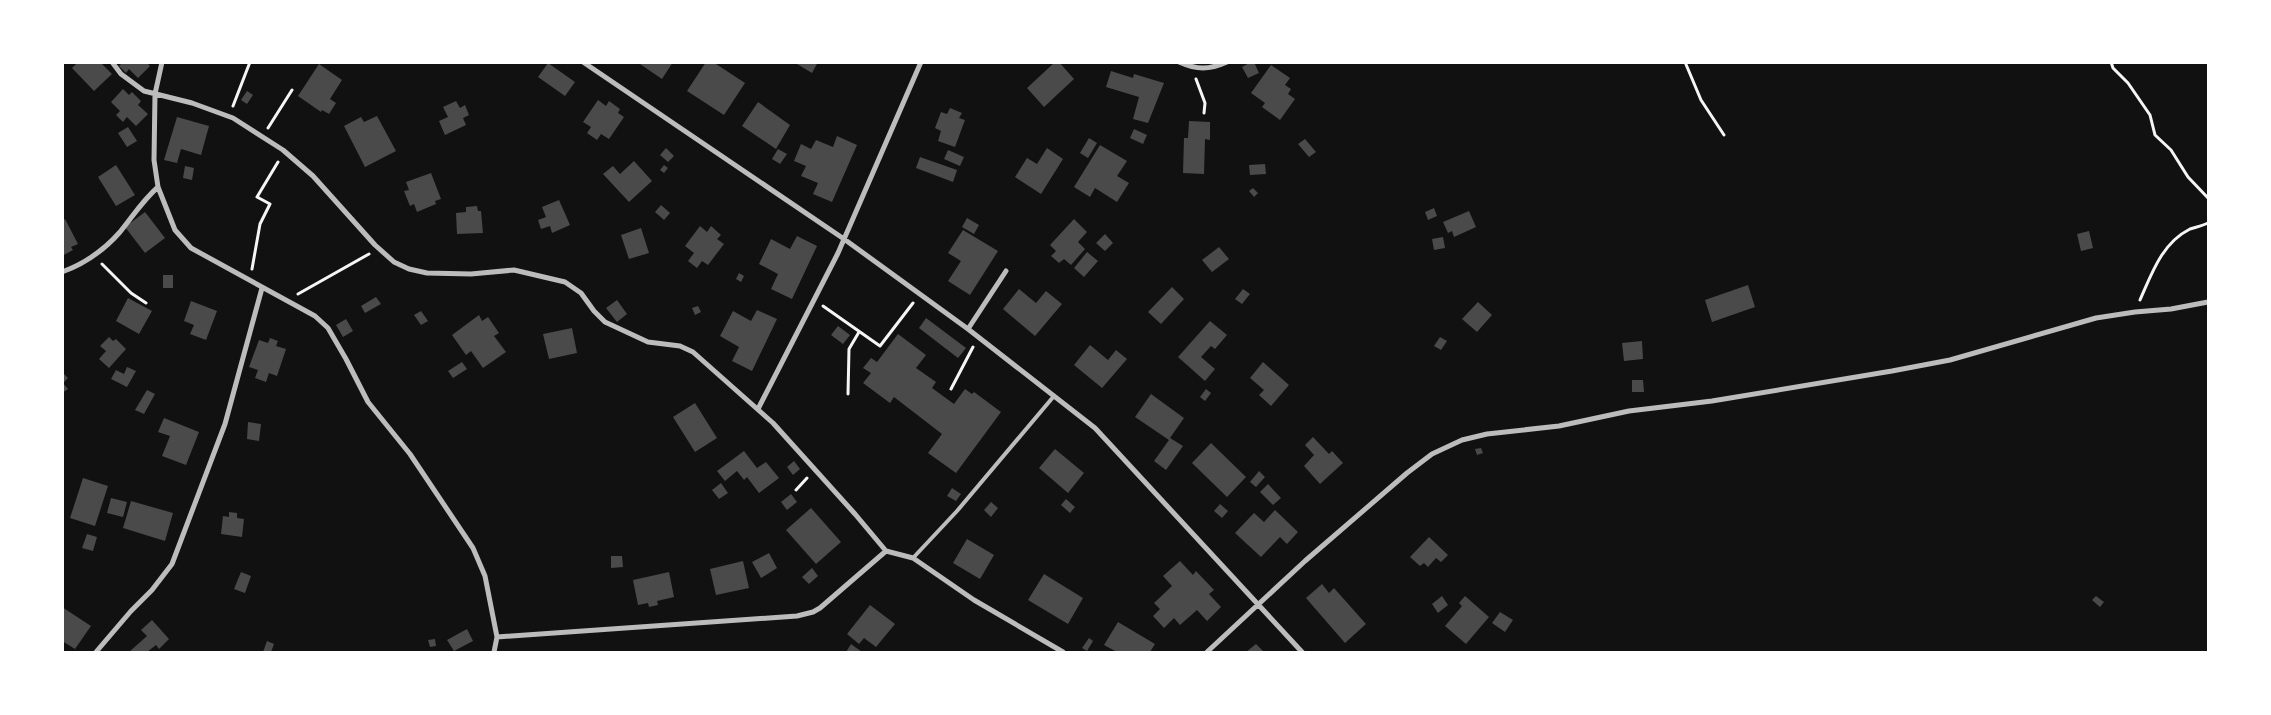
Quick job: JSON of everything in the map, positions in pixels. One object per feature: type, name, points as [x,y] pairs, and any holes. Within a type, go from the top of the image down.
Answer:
[{"type":"street","points":[[112,62],[121,74],[144,91],[192,103],[228,116],[285,151],[313,176],[394,262],[409,269],[427,273],[471,274],[514,270],[565,282],[581,293],[605,322],[648,342],[680,346],[692,352],[758,409],[855,514],[886,551],[913,558],[974,600],[1063,652]]},
{"type":"street","points":[[162,62],[155,94],[153,139],[158,188],[175,230],[182,241],[191,248],[315,316],[328,328],[368,402],[410,454],[473,548],[486,576],[498,637],[494,652]]},
{"type":"street","points":[[583,62],[844,239],[968,330],[1095,428],[1302,652]]},
{"type":"street","points":[[758,409],[844,239],[921,62]]},
{"type":"street","points":[[1179,62],[1192,67],[1210,69],[1227,62]]},
{"type":"street","points":[[62,272],[93,255],[119,233],[148,196],[158,188]]},
{"type":"street","points":[[968,330],[1006,271]]},
{"type":"street","points":[[96,652],[131,611],[152,590],[172,564],[225,424],[262,288]]},
{"type":"street","points":[[1207,652],[1306,561],[1407,473],[1432,454],[1462,440],[1487,434],[1559,426],[1629,411],[1712,401],[1950,360],[2096,318],[2171,309],[2208,302]]},
{"type":"street","points":[[498,637],[797,616],[820,608],[886,551]]},
{"type":"lane","points":[[913,558],[957,511],[1054,396]]},
{"type":"path","points":[[228,116],[250,62]]},
{"type":"path","points":[[1685,62],[1701,100],[1724,135]]},
{"type":"path","points":[[2111,62],[2113,68],[2128,83],[2150,115],[2155,135],[2171,150],[2188,177],[2208,198]]},
{"type":"path","points":[[1192,67],[1205,103],[1204,113]]},
{"type":"path","points":[[263,136],[292,90]]},
{"type":"path","points":[[250,282],[260,224],[270,204],[258,197],[285,151]]},
{"type":"path","points":[[2135,312],[2162,254],[2182,234],[2208,223]]},
{"type":"path","points":[[286,300],[379,248]]},
{"type":"path","points":[[93,255],[131,293],[146,303]]},
{"type":"path","points":[[814,300],[880,346],[919,294]]},
{"type":"path","points":[[848,394],[849,349],[859,332]]},
{"type":"path","points":[[951,389],[977,337]]},
{"type":"building","points":[[78,62],[100,62],[112,74],[94,91],[72,68]]},
{"type":"building","points":[[123,62],[146,62],[150,66],[138,78],[129,69],[126,73],[119,66]]},
{"type":"building","points":[[637,62],[673,62],[662,79]]},
{"type":"building","points":[[706,62],[713,62],[745,83],[724,115],[687,91]]},
{"type":"building","points":[[797,62],[818,62],[812,73],[797,64]]},
{"type":"building","points":[[1055,62],[1059,62],[1074,79],[1044,107],[1027,88]]},
{"type":"building","points":[[1254,62],[1259,73],[1248,78],[1242,67]]},
{"type":"building","points":[[548,63],[575,82],[565,96],[538,77]]},
{"type":"building","points":[[319,64],[342,80],[330,99],[336,103],[329,114],[322,110],[321,112],[298,96]]},
{"type":"building","points":[[1271,65],[1290,78],[1285,85],[1291,89],[1288,94],[1295,99],[1280,120],[1262,107],[1265,103],[1251,93]]},
{"type":"building","points":[[1111,71],[1133,78],[1134,74],[1164,83],[1148,123],[1133,119],[1139,97],[1106,87]]},
{"type":"building","points":[[123,89],[129,95],[132,92],[141,101],[138,105],[148,114],[136,126],[127,117],[123,122],[116,115],[120,111],[111,102]]},
{"type":"building","points":[[247,91],[253,95],[247,104],[241,100]]},
{"type":"building","points":[[598,100],[606,106],[609,101],[620,109],[618,113],[624,117],[609,139],[601,134],[597,140],[587,133],[591,127],[583,122]]},
{"type":"building","points":[[456,101],[460,108],[465,105],[469,115],[463,118],[466,125],[445,135],[439,121],[448,117],[443,107]]},
{"type":"building","points":[[758,102],[790,125],[776,149],[742,126]]},
{"type":"building","points":[[950,108],[962,113],[959,118],[965,120],[955,147],[938,141],[941,131],[935,128],[941,112],[947,114]]},
{"type":"building","points":[[377,116],[396,151],[365,167],[344,126],[361,117],[364,122]]},
{"type":"building","points":[[177,117],[209,126],[201,155],[181,149],[177,163],[164,160]]},
{"type":"building","points":[[1189,121],[1210,122],[1210,140],[1205,139],[1204,174],[1183,173],[1184,138],[1188,138]]},
{"type":"building","points":[[128,127],[137,141],[127,147],[118,133]]},
{"type":"building","points":[[1134,129],[1147,135],[1143,144],[1130,138]]},
{"type":"building","points":[[837,136],[857,145],[832,202],[813,194],[818,183],[801,176],[806,166],[794,161],[801,144],[811,149],[816,140],[833,147]]},
{"type":"building","points":[[1089,138],[1097,143],[1088,158],[1080,153]]},
{"type":"building","points":[[1305,139],[1316,152],[1309,157],[1298,144]]},
{"type":"building","points":[[1100,145],[1127,161],[1117,176],[1129,183],[1117,202],[1095,188],[1090,197],[1074,187]]},
{"type":"building","points":[[666,148],[674,156],[668,162],[660,155]]},
{"type":"building","points":[[1047,148],[1063,159],[1041,194],[1015,177],[1027,158],[1037,164]]},
{"type":"building","points":[[778,149],[787,154],[780,164],[772,159]]},
{"type":"building","points":[[948,150],[964,157],[960,166],[944,159]]},
{"type":"building","points":[[920,157],[957,170],[953,182],[916,168]]},
{"type":"building","points":[[634,161],[652,181],[629,202],[603,174],[613,166],[620,174]]},
{"type":"building","points":[[1265,164],[1266,174],[1250,175],[1249,165]]},
{"type":"building","points":[[116,165],[135,195],[116,206],[98,177]]},
{"type":"building","points":[[664,165],[668,168],[664,173],[660,170]]},
{"type":"building","points":[[185,166],[194,168],[192,180],[183,178]]},
{"type":"building","points":[[431,173],[441,199],[435,201],[436,204],[417,212],[414,204],[410,206],[404,191],[409,190],[406,182]]},
{"type":"building","points":[[1253,188],[1258,193],[1254,197],[1249,191]]},
{"type":"building","points":[[559,200],[570,225],[552,233],[550,226],[541,229],[538,220],[546,217],[542,207]]},
{"type":"building","points":[[661,205],[670,213],[664,220],[655,212]]},
{"type":"building","points":[[477,206],[478,211],[481,211],[483,233],[457,234],[456,213],[466,212],[466,207]]},
{"type":"building","points":[[1434,208],[1437,216],[1428,220],[1425,212]]},
{"type":"building","points":[[1469,211],[1476,227],[1454,237],[1452,231],[1448,233],[1443,222]]},
{"type":"building","points":[[145,212],[165,238],[145,253],[125,227]]},
{"type":"building","points":[[967,218],[979,225],[974,234],[962,227]]},
{"type":"building","points":[[65,219],[78,244],[71,247],[73,250],[62,256],[62,221]]},
{"type":"building","points":[[1074,219],[1087,232],[1078,242],[1085,249],[1071,265],[1064,259],[1059,263],[1051,256],[1056,251],[1050,245]]},
{"type":"building","points":[[700,226],[707,232],[711,226],[721,235],[717,239],[724,244],[708,265],[702,261],[697,268],[688,261],[694,253],[685,246]]},
{"type":"building","points":[[641,228],[649,253],[629,259],[621,235]]},
{"type":"building","points":[[963,230],[998,251],[970,295],[948,281],[961,261],[948,253]]},
{"type":"building","points":[[2089,231],[2093,248],[2081,251],[2077,234]]},
{"type":"building","points":[[1105,234],[1113,243],[1105,251],[1096,243]]},
{"type":"building","points":[[797,236],[817,246],[792,299],[771,289],[778,274],[759,264],[771,239],[790,249]]},
{"type":"building","points":[[1443,237],[1445,248],[1434,250],[1432,239]]},
{"type":"building","points":[[1219,247],[1229,259],[1212,272],[1202,260]]},
{"type":"building","points":[[1087,252],[1098,261],[1084,277],[1074,268]]},
{"type":"building","points":[[739,273],[744,276],[741,282],[736,279]]},
{"type":"building","points":[[163,275],[173,275],[173,288],[163,288]]},
{"type":"building","points":[[1748,285],[1755,307],[1712,322],[1705,300]]},
{"type":"building","points":[[1172,287],[1184,299],[1161,324],[1148,312]]},
{"type":"building","points":[[1019,289],[1036,303],[1046,291],[1062,304],[1035,336],[1003,309]]},
{"type":"building","points":[[1243,289],[1250,294],[1242,304],[1235,299]]},
{"type":"building","points":[[376,297],[381,304],[365,313],[361,306]]},
{"type":"building","points":[[128,298],[152,311],[139,334],[116,321]]},
{"type":"building","points":[[617,300],[627,314],[617,322],[606,308]]},
{"type":"building","points":[[191,301],[217,311],[206,340],[190,334],[194,325],[184,321]]},
{"type":"building","points":[[1478,302],[1492,315],[1477,332],[1462,319]]},
{"type":"building","points":[[698,306],[701,312],[695,315],[692,308]]},
{"type":"building","points":[[757,310],[777,319],[752,371],[732,361],[739,347],[720,336],[733,311],[751,321]]},
{"type":"building","points":[[421,311],[428,321],[421,325],[414,315]]},
{"type":"building","points":[[479,315],[482,321],[488,317],[499,333],[494,336],[506,352],[483,368],[471,351],[466,355],[452,335]]},
{"type":"building","points":[[926,318],[966,348],[958,358],[919,328]]},
{"type":"building","points":[[346,319],[353,331],[343,337],[336,325]]},
{"type":"building","points":[[1210,321],[1227,335],[1215,349],[1211,346],[1201,357],[1215,369],[1205,381],[1178,357]]},
{"type":"building","points":[[838,326],[850,335],[843,344],[831,335]]},
{"type":"building","points":[[572,328],[577,353],[549,359],[543,334]]},
{"type":"building","points":[[898,334],[926,355],[916,368],[936,382],[932,388],[954,404],[965,389],[972,394],[974,392],[1001,412],[956,473],[928,453],[942,434],[894,397],[890,403],[863,383],[871,373],[863,368],[871,358],[877,362]]},
{"type":"building","points":[[109,337],[113,341],[116,339],[126,349],[109,368],[99,359],[106,351],[100,346]]},
{"type":"building","points":[[1440,337],[1447,341],[1441,350],[1434,346]]},
{"type":"building","points":[[270,338],[278,341],[276,346],[286,349],[277,376],[269,373],[266,382],[255,378],[258,370],[249,367],[259,340],[268,343]]},
{"type":"building","points":[[1642,341],[1643,359],[1624,361],[1622,343]]},
{"type":"building","points":[[1090,345],[1108,360],[1116,350],[1127,359],[1102,388],[1074,365]]},
{"type":"building","points":[[462,362],[467,369],[453,378],[448,371]]},
{"type":"building","points":[[1263,362],[1289,385],[1271,406],[1259,395],[1264,390],[1250,378]]},
{"type":"building","points":[[127,367],[136,371],[127,387],[111,379],[116,370],[124,374]]},
{"type":"building","points":[[62,372],[68,378],[63,383],[68,389],[62,393]]},
{"type":"building","points":[[1632,380],[1643,380],[1644,392],[1632,392]]},
{"type":"building","points":[[1206,389],[1211,393],[1205,401],[1200,397]]},
{"type":"building","points":[[147,390],[155,394],[144,414],[135,410]]},
{"type":"building","points":[[1151,394],[1184,418],[1170,438],[1183,446],[1166,470],[1154,461],[1169,440],[1135,417]]},
{"type":"building","points":[[695,403],[717,438],[695,452],[673,417]]},
{"type":"building","points":[[164,418],[199,432],[186,465],[162,456],[170,436],[158,432]]},
{"type":"building","points":[[248,422],[261,424],[259,441],[247,439]]},
{"type":"building","points":[[1313,437],[1329,454],[1332,451],[1343,463],[1320,484],[1304,466],[1314,455],[1305,445]]},
{"type":"building","points":[[1211,443],[1246,477],[1227,497],[1192,463]]},
{"type":"building","points":[[1481,448],[1483,453],[1477,455],[1475,449]]},
{"type":"building","points":[[1055,449],[1084,473],[1068,493],[1039,468]]},
{"type":"building","points":[[744,451],[757,468],[766,462],[779,478],[759,493],[747,477],[744,480],[737,471],[725,481],[717,471]]},
{"type":"building","points":[[794,461],[800,469],[793,475],[787,467]]},
{"type":"building","points":[[1259,471],[1265,477],[1256,487],[1250,482]]},
{"type":"building","points":[[83,478],[108,486],[95,526],[70,518]]},
{"type":"building","points":[[721,483],[728,493],[719,499],[712,490]]},
{"type":"building","points":[[1268,484],[1281,498],[1273,505],[1260,492]]},
{"type":"building","points":[[952,488],[961,494],[956,501],[947,496]]},
{"type":"building","points":[[791,494],[797,502],[787,510],[781,502]]},
{"type":"building","points":[[111,498],[127,502],[123,517],[107,513]]},
{"type":"building","points":[[1066,499],[1075,507],[1070,513],[1061,505]]},
{"type":"building","points":[[131,501],[173,513],[165,541],[123,528]]},
{"type":"building","points":[[991,502],[998,508],[991,517],[984,510]]},
{"type":"building","points":[[1220,504],[1228,511],[1222,518],[1214,511]]},
{"type":"building","points":[[811,508],[841,542],[816,564],[786,530]]},
{"type":"building","points":[[1275,510],[1298,532],[1287,544],[1280,537],[1261,557],[1235,533],[1254,513],[1264,522]]},
{"type":"building","points":[[229,512],[237,513],[237,518],[244,519],[242,537],[221,534],[223,516],[229,517]]},
{"type":"building","points":[[87,534],[97,537],[93,551],[82,548]]},
{"type":"building","points":[[1429,537],[1448,555],[1441,562],[1436,558],[1428,567],[1424,563],[1420,566],[1410,557]]},
{"type":"building","points":[[967,539],[994,555],[980,579],[953,563]]},
{"type":"building","points":[[769,553],[777,568],[761,578],[752,562]]},
{"type":"building","points":[[611,556],[622,556],[623,567],[611,568]]},
{"type":"building","points":[[743,561],[749,588],[716,595],[710,569]]},
{"type":"building","points":[[1180,561],[1193,575],[1196,571],[1214,590],[1209,594],[1221,607],[1207,621],[1197,610],[1180,625],[1174,618],[1164,628],[1153,616],[1160,609],[1154,603],[1172,586],[1163,576]]},
{"type":"building","points":[[812,568],[818,576],[809,584],[802,577]]},
{"type":"building","points":[[241,572],[251,576],[245,593],[234,589]]},
{"type":"building","points":[[669,572],[674,597],[657,601],[658,605],[649,607],[648,603],[638,605],[633,580]]},
{"type":"building","points":[[1044,574],[1083,598],[1068,624],[1028,600]]},
{"type":"building","points":[[1322,584],[1329,593],[1334,588],[1366,624],[1345,643],[1306,598]]},
{"type":"building","points":[[1442,596],[1448,605],[1438,613],[1432,604]]},
{"type":"building","points":[[1465,596],[1489,617],[1466,644],[1445,626],[1462,606],[1459,603]]},
{"type":"building","points":[[2096,596],[2104,602],[2100,607],[2092,600]]},
{"type":"building","points":[[870,605],[895,624],[876,647],[864,638],[859,644],[847,634]]},
{"type":"building","points":[[62,607],[91,626],[75,649],[62,641]]},
{"type":"building","points":[[1500,612],[1513,620],[1505,632],[1492,623]]},
{"type":"building","points":[[152,620],[169,639],[159,649],[156,645],[147,652],[129,652],[147,636],[141,630]]},
{"type":"building","points":[[1118,622],[1155,644],[1150,652],[1117,652],[1104,645]]},
{"type":"building","points":[[467,629],[473,641],[454,651],[447,640]]},
{"type":"building","points":[[1089,638],[1093,641],[1087,651],[1082,648]]},
{"type":"building","points":[[435,639],[436,646],[430,647],[428,640]]},
{"type":"building","points":[[267,641],[274,644],[271,652],[263,652]]},
{"type":"building","points":[[851,644],[862,652],[846,652]]},
{"type":"building","points":[[1256,644],[1264,652],[1246,652]]}]
